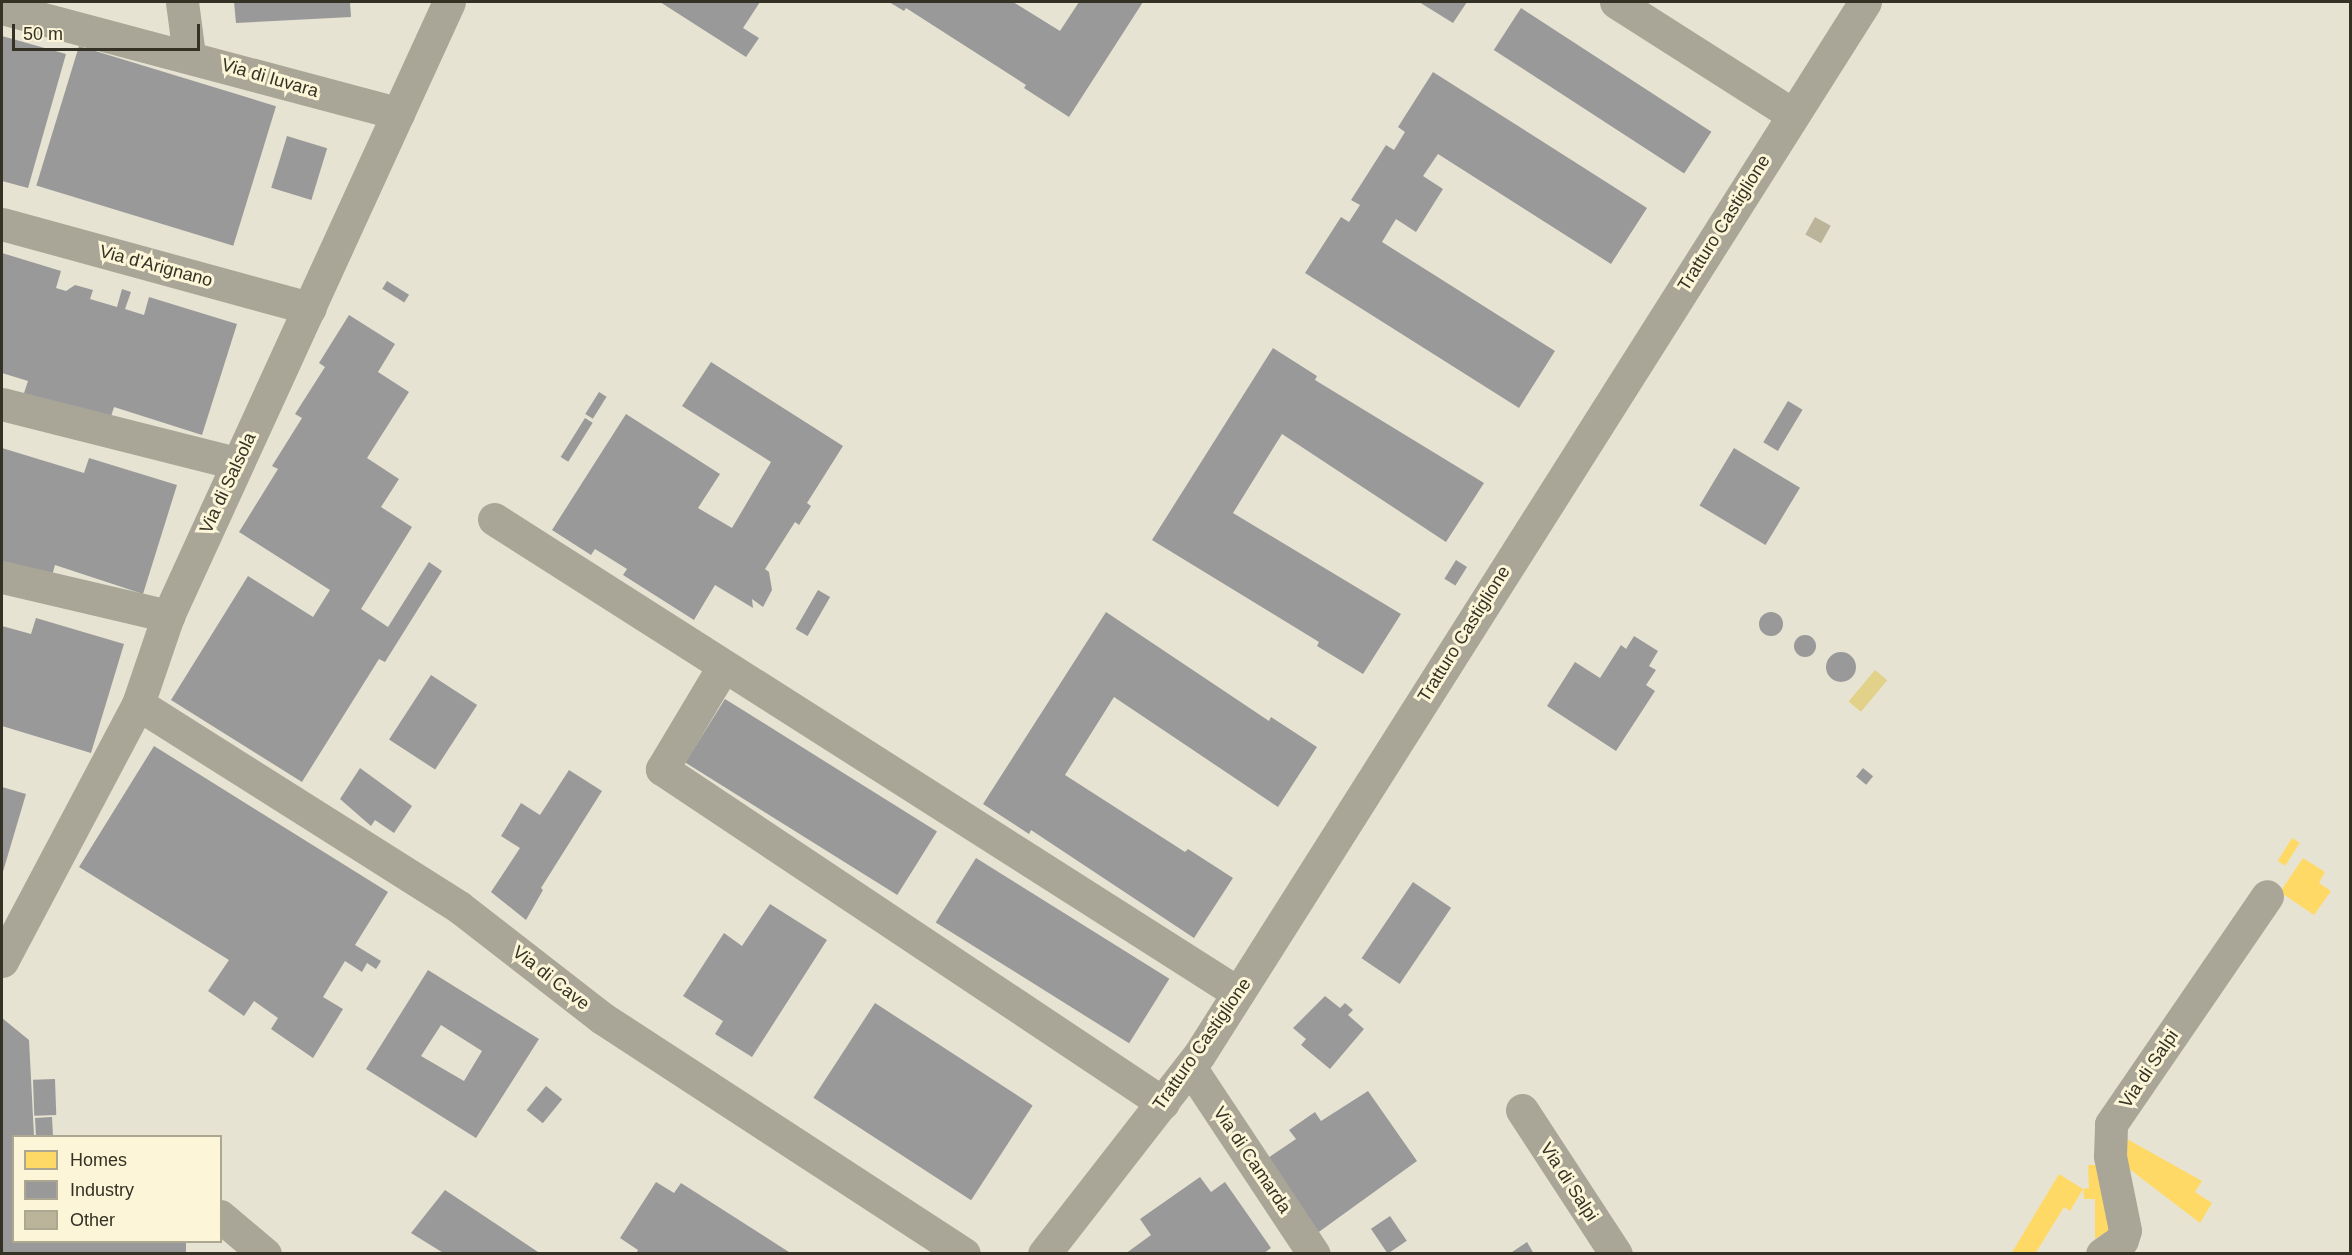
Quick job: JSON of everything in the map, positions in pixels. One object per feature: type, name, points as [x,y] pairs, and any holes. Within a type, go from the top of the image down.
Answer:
[{"type":"street","points":[[182,2],[189,55]]},
{"type":"street","name":"Via di Salsola","points":[[2,961],[138,704],[168,616],[236,463],[310,308],[449,2]]},
{"type":"street","points":[[1616,2],[1792,114]]},
{"type":"street","name":"Tratturo Castiglione","points":[[1044,1254],[1190,1067],[1865,2]]},
{"type":"street","name":"Via di Iuvara","points":[[7,7],[398,114]]},
{"type":"street","name":"Via d'Arignano","points":[[2,224],[310,308]]},
{"type":"street","points":[[2,404],[236,463]]},
{"type":"street","points":[[494,519],[1238,993]]},
{"type":"street","points":[[2,577],[168,616]]},
{"type":"street","points":[[723,667],[662,769],[1163,1103]]},
{"type":"street","name":"Via di Cave","points":[[138,704],[459,907],[602,1018],[964,1254]]},
{"type":"street","name":"Via di Salpi","points":[[2102,1254],[2122,1240],[2125,1230],[2110,1156],[2111,1124],[2267,896]]},
{"type":"street","name":"Via di Camarda","points":[[1190,1067],[1314,1254]]},
{"type":"street","name":"Via di Salpi","points":[[1522,1110],[1616,1254]]},
{"type":"street","points":[[222,1218],[265,1254]]},
{"type":"shaded area","points":[[1875,670],[1887,680],[1861,712],[1849,701]]},
{"type":"building: Homes","points":[[2292,838],[2300,843],[2285,866],[2278,861]]},
{"type":"building: Homes","points":[[2303,858],[2325,872],[2319,883],[2331,891],[2314,915],[2280,892]]},
{"type":"building: Homes","points":[[2127,1139],[2202,1181],[2195,1192],[2212,1203],[2200,1223],[2115,1158]]},
{"type":"building: Homes","points":[[2088,1165],[2099,1165],[2116,1226],[2095,1239],[2095,1199],[2084,1199],[2083,1189],[2089,1188]]},
{"type":"building: Homes","points":[[2059,1174],[2083,1189],[2070,1211],[2064,1207],[2035,1254],[2011,1254]]},
{"type":"building: Industry","points":[[234,2],[350,2],[351,17],[236,23]]},
{"type":"building: Industry","points":[[660,2],[760,2],[743,28],[759,38],[746,57]]},
{"type":"building: Industry","points":[[889,2],[1013,2],[1060,31],[1079,2],[1143,2],[1069,117],[1024,88],[1026,85],[906,8],[904,11]]},
{"type":"building: Industry","points":[[1419,2],[1467,2],[1453,23]]},
{"type":"building: Industry","points":[[1521,8],[1711,132],[1684,174],[1494,50]]},
{"type":"building: Industry","points":[[2,36],[66,54],[28,188],[2,181]]},
{"type":"building: Industry","points":[[79,46],[276,106],[233,246],[36,186]]},
{"type":"building: Industry","points":[[1433,72],[1647,208],[1611,264],[1438,154],[1423,176],[1443,189],[1416,232],[1396,219],[1382,242],[1555,351],[1519,408],[1305,273],[1341,217],[1349,222],[1360,205],[1351,200],[1386,145],[1394,150],[1405,132],[1398,127]]},
{"type":"building: Industry","points":[[287,136],[327,148],[311,200],[271,188]]},
{"type":"building: Industry","points":[[2,253],[61,271],[56,288],[66,291],[75,285],[93,290],[90,299],[117,307],[122,289],[131,292],[125,309],[144,315],[149,297],[237,324],[202,435],[114,407],[109,423],[23,396],[28,381],[2,373]]},
{"type":"building: Industry","points":[[387,281],[409,295],[404,302],[382,289]]},
{"type":"building: Industry","points":[[349,315],[395,344],[378,372],[409,392],[367,458],[399,479],[381,507],[412,527],[361,609],[388,627],[429,562],[442,571],[385,662],[379,659],[302,782],[171,700],[248,576],[313,617],[330,590],[239,532],[278,469],[272,466],[302,418],[295,414],[325,367],[319,363]]},
{"type":"building: Industry","points":[[1273,348],[1317,376],[1315,380],[1484,483],[1446,542],[1282,434],[1233,513],[1401,614],[1363,674],[1317,646],[1319,642],[1152,540]]},
{"type":"building: Industry","points":[[711,362],[843,446],[807,503],[811,506],[799,525],[795,522],[765,569],[769,572],[772,590],[763,607],[752,599],[753,608],[715,585],[694,620],[623,575],[627,569],[595,549],[591,555],[552,530],[626,414],[720,474],[698,508],[732,528],[771,462],[682,406]]},
{"type":"building: Industry","points":[[599,392],[607,397],[593,419],[585,414]]},
{"type":"building: Industry","points":[[1788,401],[1803,410],[1778,451],[1763,442]]},
{"type":"building: Industry","points":[[585,418],[593,423],[568,462],[561,457]]},
{"type":"building: Industry","points":[[2,448],[84,473],[89,458],[177,485],[143,594],[55,565],[50,583],[2,567]]},
{"type":"building: Industry","points":[[1734,448],[1800,488],[1765,545],[1699,505]]},
{"type":"building: Industry","points":[[1456,560],[1467,567],[1455,586],[1444,579]]},
{"type":"building: Industry","points":[[818,590],[830,597],[808,636],[796,629]]},
{"type":"building: Industry","points":[[1106,612],[1269,721],[1271,717],[1317,747],[1278,807],[1114,697],[1065,775],[1185,852],[1188,849],[1233,878],[1194,938],[1031,830],[1029,834],[983,804]]},
{"type":"building: Industry","points":[[1771,612],[1780,615],[1783,624],[1780,633],[1771,636],[1762,633],[1759,624],[1762,615]]},
{"type":"building: Industry","points":[[36,618],[124,644],[91,753],[2,726],[2,626],[31,634]]},
{"type":"building: Industry","points":[[1805,635],[1813,638],[1816,646],[1813,654],[1805,657],[1797,654],[1794,646],[1797,638]]},
{"type":"building: Industry","points":[[1634,636],[1658,651],[1649,666],[1656,670],[1646,685],[1655,691],[1616,751],[1547,706],[1575,662],[1600,678],[1621,645],[1626,649]]},
{"type":"building: Industry","points":[[1841,652],[1847,653],[1855,661],[1855,673],[1847,681],[1841,682],[1835,681],[1827,673],[1826,667],[1827,661],[1835,653]]},
{"type":"building: Industry","points":[[431,675],[477,705],[435,770],[389,740]]},
{"type":"building: Industry","points":[[725,699],[937,831],[897,895],[685,763]]},
{"type":"building: Industry","points":[[154,746],[388,892],[355,945],[381,961],[376,969],[367,963],[362,972],[345,961],[323,997],[343,1009],[313,1058],[271,1029],[278,1018],[254,1001],[244,1016],[208,991],[229,960],[79,867]]},
{"type":"building: Industry","points":[[360,768],[412,806],[394,833],[375,820],[371,826],[340,799]]},
{"type":"building: Industry","points":[[1863,768],[1873,776],[1866,785],[1856,777]]},
{"type":"building: Industry","points":[[569,770],[602,791],[541,888],[543,890],[526,920],[491,892],[520,848],[501,836],[521,803],[540,815]]},
{"type":"building: Industry","points":[[2,787],[26,794],[2,875]]},
{"type":"building: Industry","points":[[976,858],[1169,979],[1129,1043],[936,922]]},
{"type":"building: Industry","points":[[1413,882],[1451,908],[1400,984],[1362,958]]},
{"type":"building: Industry","points":[[770,904],[827,940],[752,1057],[715,1034],[723,1021],[683,996],[724,933],[742,946]]},
{"type":"building: Industry","points":[[428,970],[539,1039],[476,1138],[366,1069]],"holes":[[[441,1025],[482,1051],[464,1081],[421,1056]]]},
{"type":"building: Industry","points":[[1325,996],[1340,1008],[1345,1003],[1353,1010],[1348,1015],[1364,1029],[1330,1069],[1301,1045],[1306,1039],[1293,1028]]},
{"type":"building: Industry","points":[[875,1003],[1033,1105],[971,1200],[813,1098]]},
{"type":"building: Industry","points":[[2,1018],[29,1040],[34,1135],[12,1135],[12,1243],[186,1243],[186,1254],[2,1254]]},
{"type":"building: Industry","points":[[55,1079],[56,1115],[34,1116],[33,1080]]},
{"type":"building: Industry","points":[[546,1086],[562,1099],[543,1123],[526,1110]]},
{"type":"building: Industry","points":[[1368,1091],[1417,1161],[1316,1234],[1265,1160],[1296,1139],[1289,1130],[1315,1112],[1321,1121]]},
{"type":"building: Industry","points":[[52,1117],[53,1135],[36,1135],[35,1118]]},
{"type":"building: Industry","points":[[1200,1177],[1211,1192],[1225,1182],[1271,1248],[1263,1254],[1125,1254],[1151,1235],[1140,1219]]},
{"type":"building: Industry","points":[[656,1182],[674,1193],[681,1183],[792,1254],[636,1254],[638,1250],[620,1238]]},
{"type":"building: Industry","points":[[445,1190],[541,1254],[445,1254],[411,1233]]},
{"type":"building: Industry","points":[[1390,1216],[1407,1241],[1388,1254],[1371,1229]]},
{"type":"building: Industry","points":[[1527,1242],[1534,1254],[1509,1254]]},
{"type":"building: Other","points":[[1815,217],[1831,226],[1821,243],[1805,234]]}]
